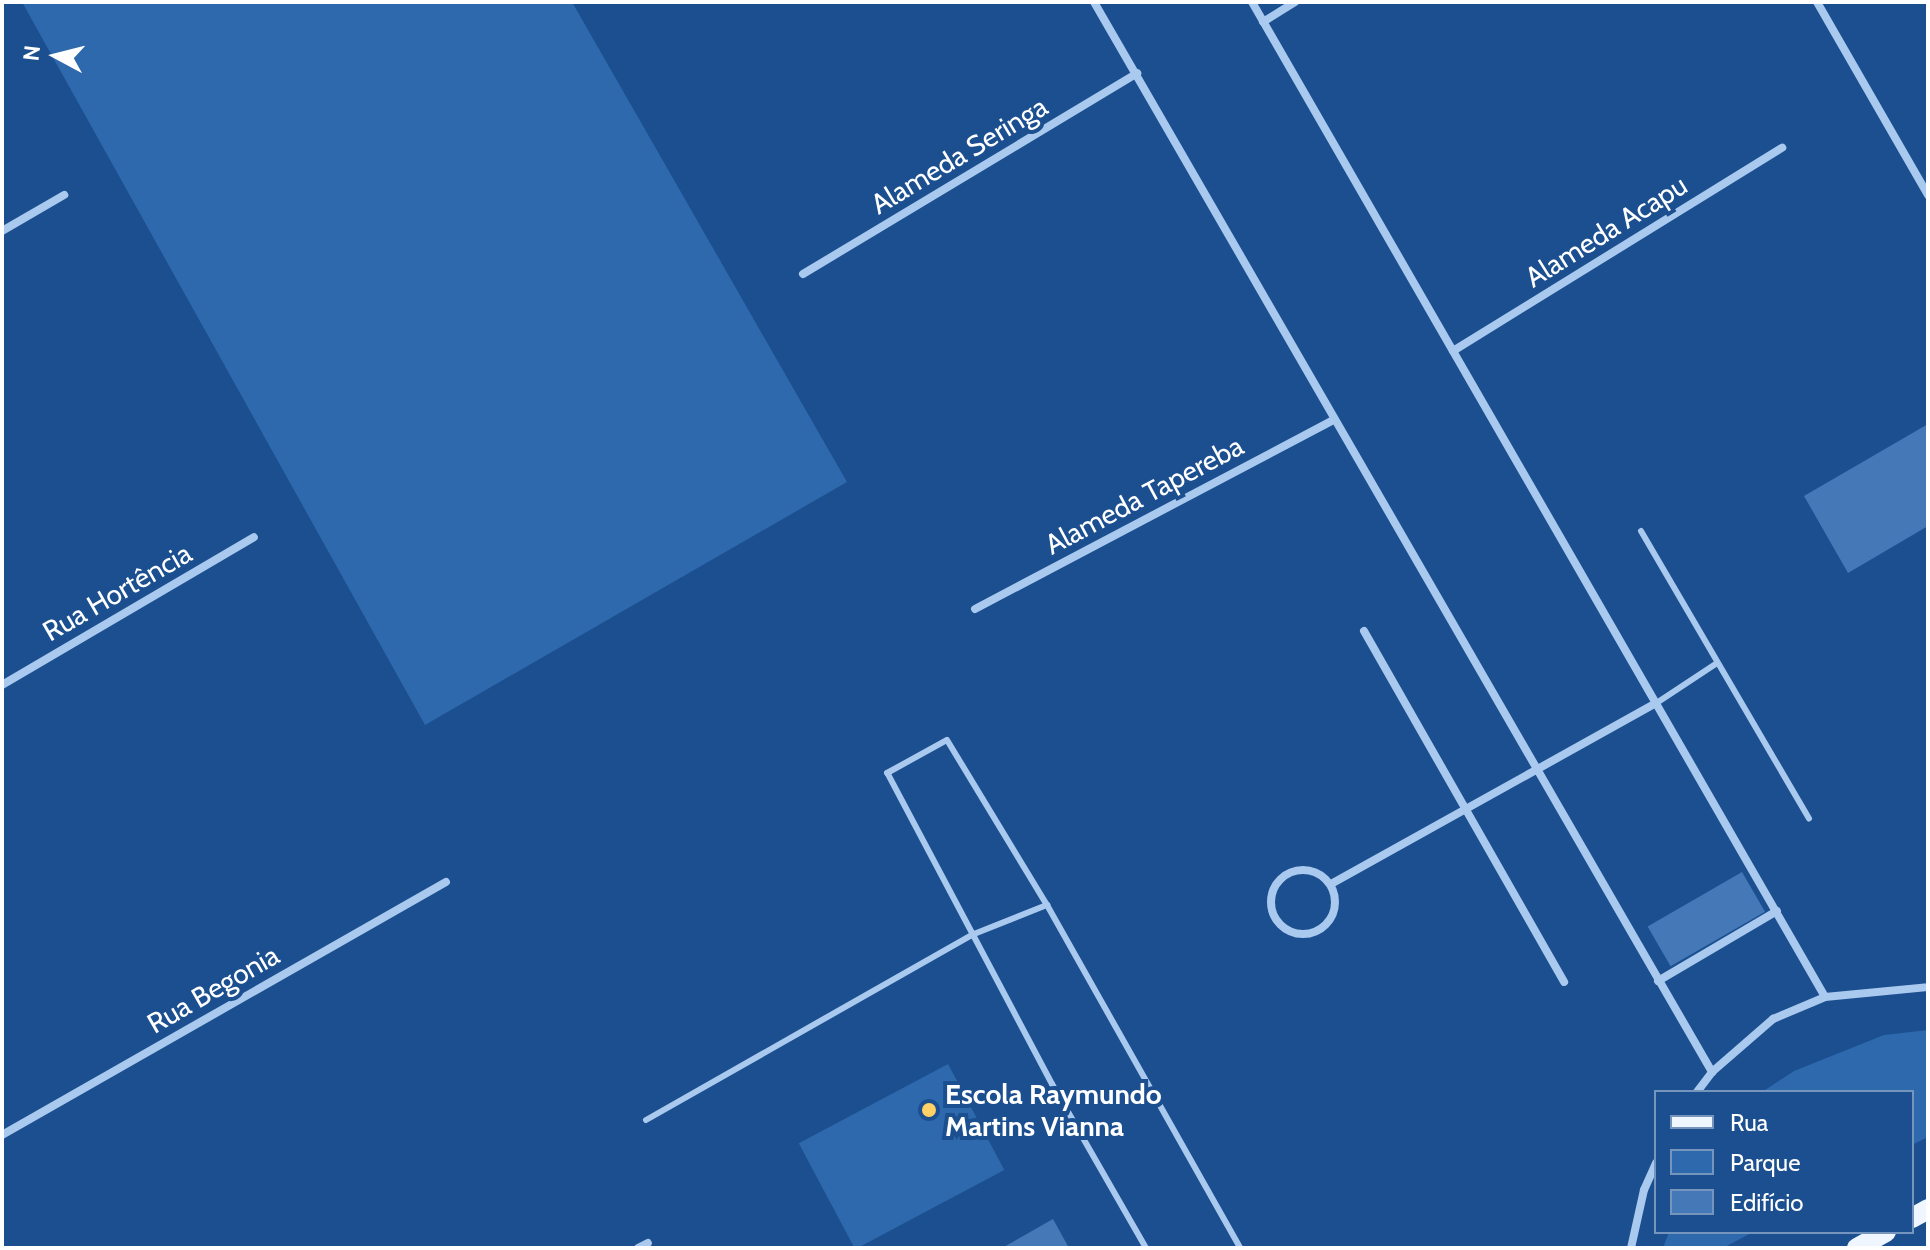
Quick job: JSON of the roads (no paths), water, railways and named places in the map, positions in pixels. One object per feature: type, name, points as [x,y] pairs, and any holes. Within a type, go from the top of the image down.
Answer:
[{"type":"main road","points":[[1857,1248],[1882,1234]]},
{"type":"street","points":[[1094,2],[1712,1072]]},
{"type":"street","points":[[1252,2],[1825,997]]},
{"type":"street","points":[[1263,22],[1295,2]]},
{"type":"street","points":[[1817,2],[1928,195]]},
{"type":"street","name":"Alameda Seringa","points":[[803,274],[1137,73]]},
{"type":"street","name":"Alameda Acapu","points":[[1453,351],[1782,148]]},
{"type":"street","points":[[2,231],[64,195]]},
{"type":"street","name":"Alameda Tapereba","points":[[975,609],[1334,420]]},
{"type":"street","name":"Rua Hortência","points":[[2,685],[254,537]]},
{"type":"street","points":[[1364,631],[1564,982]]},
{"type":"street","points":[[1331,884],[1655,704]]},
{"type":"street","points":[[1310,870],[1331,884],[1336,909],[1321,930],[1297,935],[1276,920],[1271,896],[1286,875],[1310,870]]},
{"type":"street","name":"Rua Begonia","points":[[2,1135],[446,882]]},
{"type":"street","points":[[1658,981],[1777,911]]},
{"type":"street","points":[[1698,1090],[1712,1072],[1773,1019],[1825,997],[1928,987]]},
{"type":"street","points":[[1631,1248],[1644,1190],[1654,1168]]},
{"type":"street","points":[[638,1248],[648,1243]]},
{"type":"lane","points":[[1641,531],[1809,818]]},
{"type":"lane","points":[[1655,704],[1717,663]]},
{"type":"lane","points":[[1146,1248],[1052,1084],[887,773],[947,740],[1047,905],[1240,1248]]},
{"type":"lane","points":[[646,1120],[974,934],[1047,905]]},
{"type":"place","name":"Escola Raymundo Martins Vianna","points":[[929,1110]]}]
